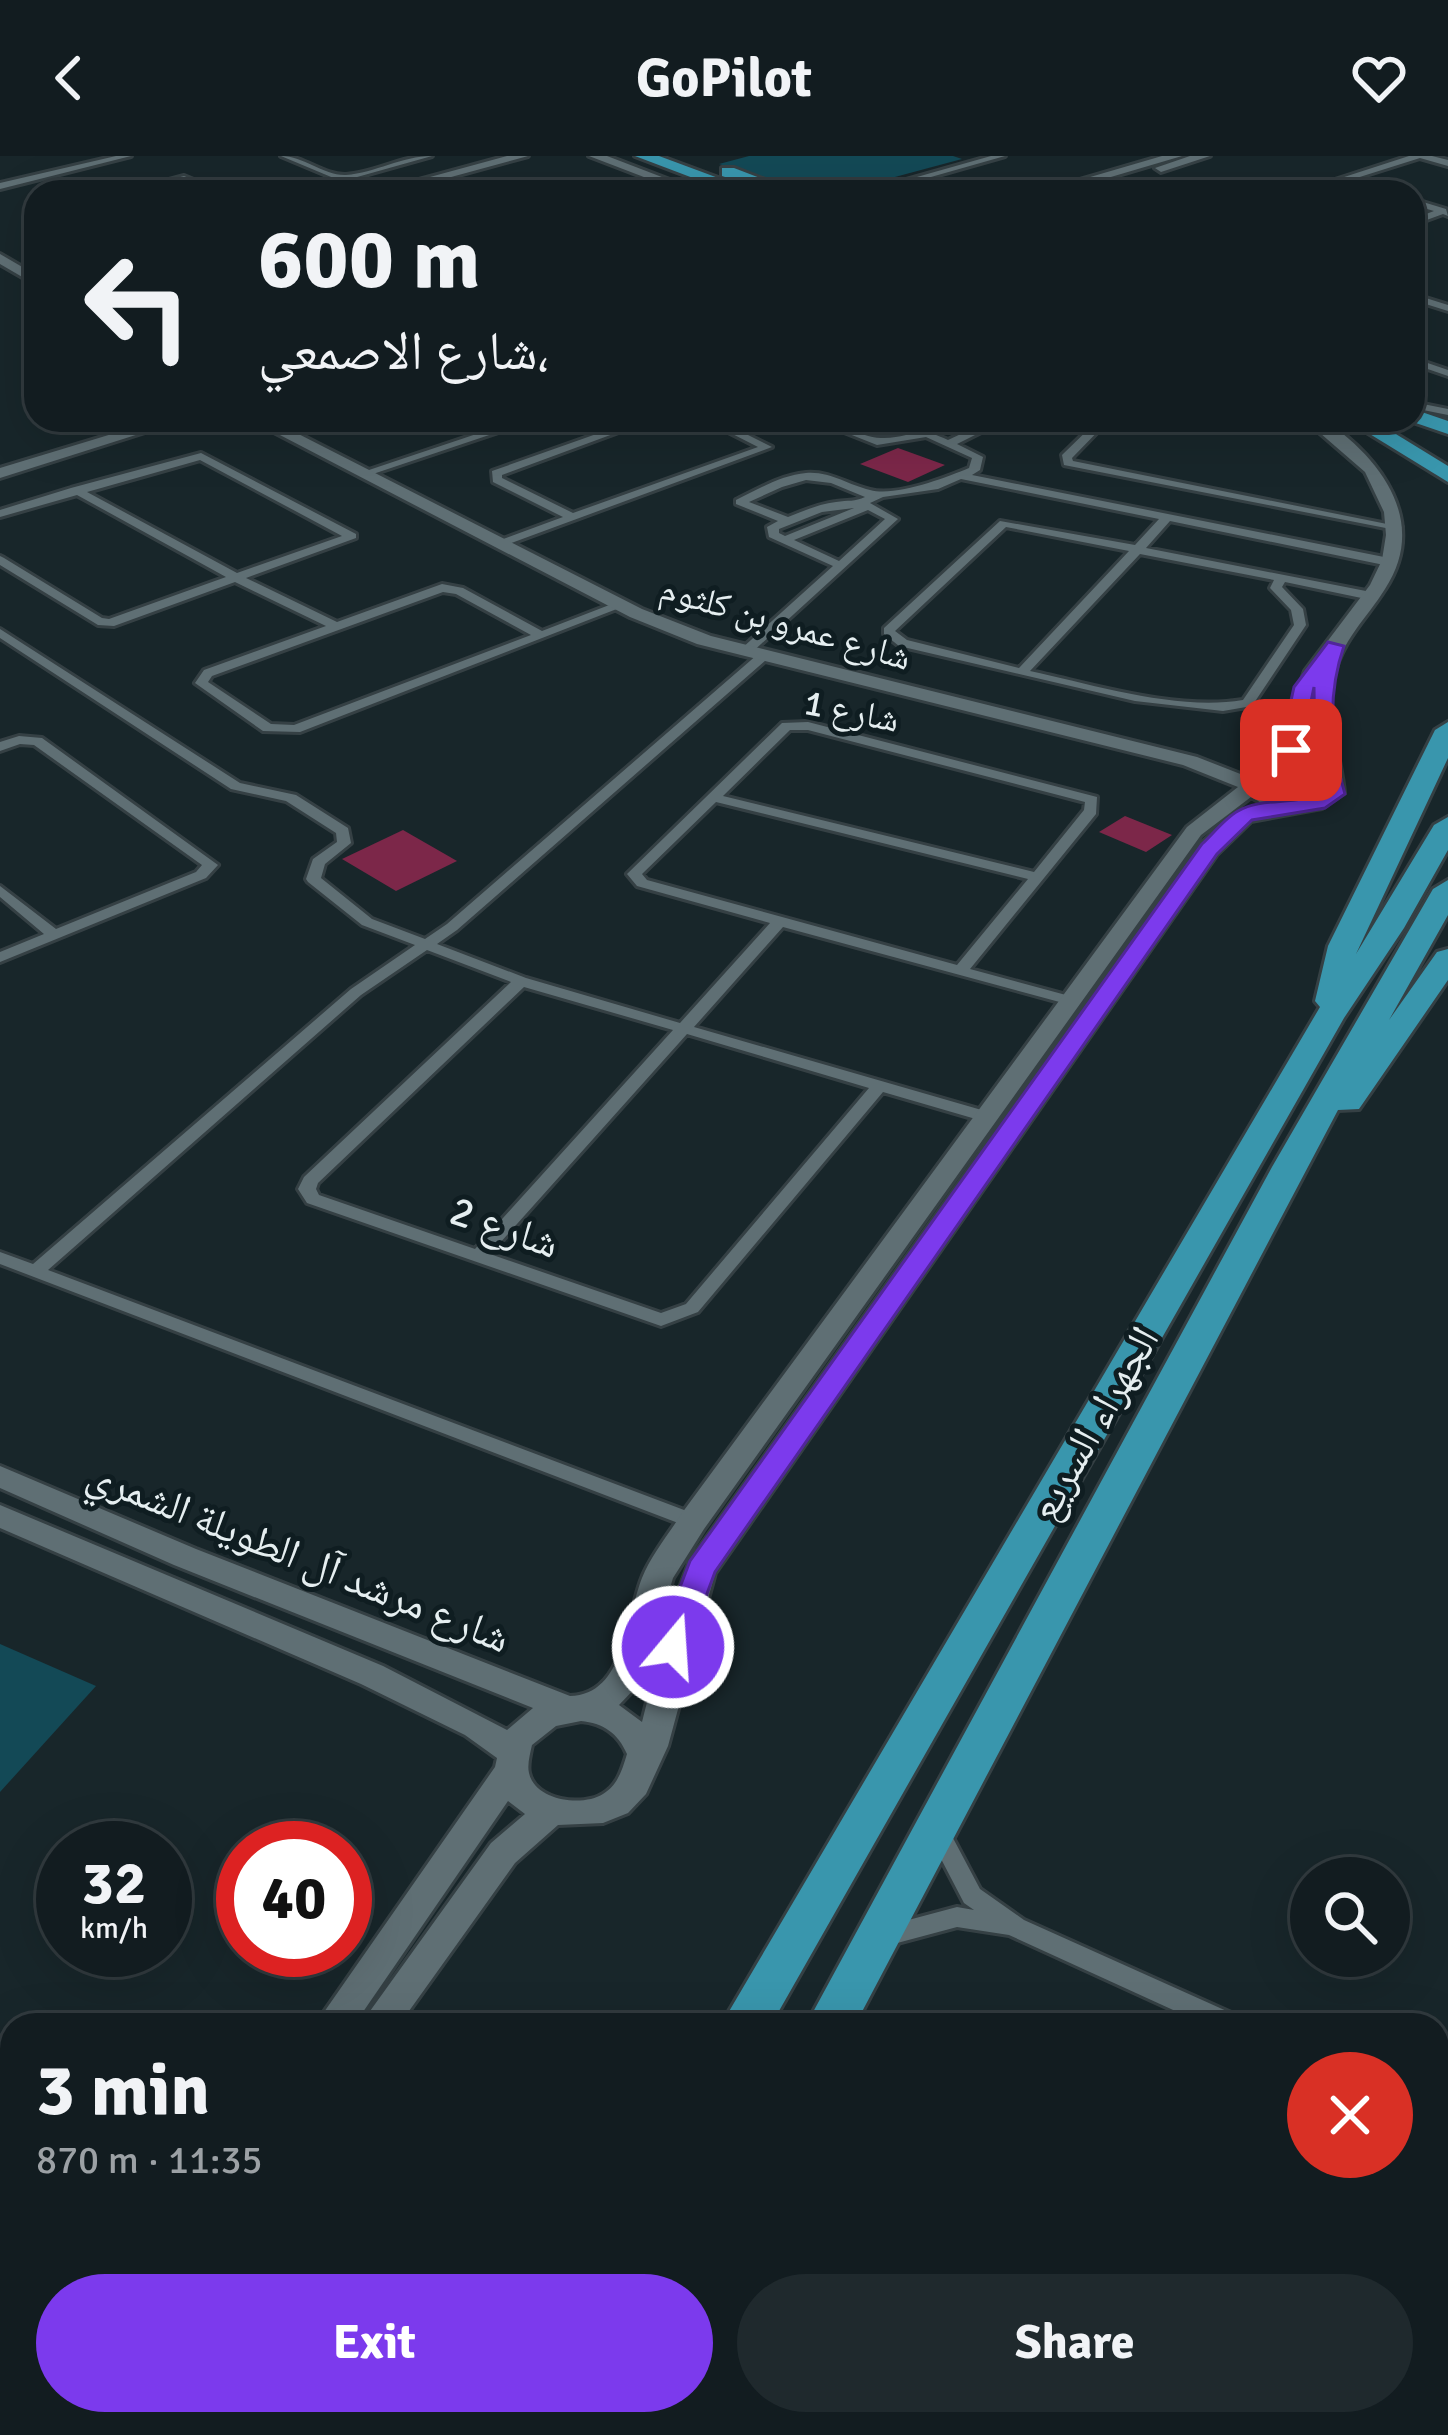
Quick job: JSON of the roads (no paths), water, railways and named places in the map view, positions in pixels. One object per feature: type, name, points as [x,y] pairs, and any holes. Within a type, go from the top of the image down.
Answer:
[{"type":"highway","points":[[643,156],[712,180]]},
{"type":"highway","points":[[683,156],[752,180]]},
{"type":"highway","points":[[1378,432],[1448,475]]},
{"type":"highway","points":[[1407,432],[1448,449]]},
{"type":"highway","points":[[1328,1018],[1342,946],[1448,730]]},
{"type":"highway","name":"الجهراء السريع","points":[[752,2013],[1328,1018],[1389,928],[1448,825]]},
{"type":"highway","name":"الجهراء السريع","points":[[837,2013],[1289,1167],[1448,889]]},
{"type":"highway","points":[[1289,1167],[1377,1064],[1448,958]]},
{"type":"street","points":[[24,180],[127,156]]},
{"type":"street","points":[[285,156],[343,180]]},
{"type":"street","points":[[340,179],[428,156]]},
{"type":"street","points":[[426,180],[522,156]]},
{"type":"street","points":[[595,156],[662,180]]},
{"type":"street","points":[[909,180],[1001,156]]},
{"type":"street","points":[[1113,180],[1176,156]]},
{"type":"street","points":[[1097,180],[1204,156]]},
{"type":"street","points":[[1342,180],[1420,156],[1448,163]]},
{"type":"street","points":[[0,172],[20,181]]},
{"type":"street","points":[[0,186],[24,180]]},
{"type":"street","points":[[0,473],[135,432]]},
{"type":"street","name":"شارع عمرو بن كلثوم","points":[[284,432],[622,605],[704,640],[1190,760],[1290,805]]},
{"type":"street","points":[[366,473],[492,432]]},
{"type":"street","points":[[574,518],[497,480],[496,472],[611,432]]},
{"type":"street","points":[[502,543],[767,448],[734,432]]},
{"type":"street","points":[[785,540],[867,502],[961,476],[974,470],[978,457],[922,433],[877,442],[850,432]]},
{"type":"street","points":[[950,443],[974,432]]},
{"type":"street","points":[[1093,432],[1066,461],[1396,526]]},
{"type":"street","points":[[341,2013],[532,1723],[580,1709],[626,1681],[650,1593],[693,1521],[1194,831],[1251,786],[1253,772],[1275,764],[1291,750],[1304,687],[1371,596],[1389,562],[1396,526],[1394,508],[1371,466],[1328,432]]},
{"type":"street","points":[[0,514],[201,456],[351,534],[347,540],[121,621],[104,623],[0,560]]},
{"type":"street","points":[[34,1272],[356,992],[403,957],[428,946],[753,654],[839,566],[891,521],[831,476],[810,473],[740,502],[788,521]]},
{"type":"street","points":[[961,476],[1389,562]]},
{"type":"street","points":[[75,490],[334,625]]},
{"type":"street","points":[[839,566],[770,531],[841,501],[867,502]]},
{"type":"street","points":[[1024,670],[1166,519]]},
{"type":"street","points":[[1280,578],[1276,588],[1297,609],[1300,625],[1247,703],[1238,708],[1185,705],[903,644],[888,631],[1000,523],[1141,548],[1371,596]]},
{"type":"street","points":[[541,635],[448,588],[208,673],[202,686],[268,728],[289,730],[622,605]]},
{"type":"street","points":[[0,633],[236,786],[291,798],[343,832],[344,843],[318,862],[313,879],[367,922],[520,981],[986,1117]]},
{"type":"street","points":[[511,1761],[517,1788],[550,1812],[589,1814],[624,1798],[653,1745],[687,1599],[708,1558],[1210,849],[1244,816],[1328,800],[1334,794],[1325,761],[1322,710],[1324,677],[1335,646]]},
{"type":"street","name":"شارع 1","points":[[960,971],[1091,811],[1092,800],[801,725],[782,728],[634,874],[779,922],[960,971],[1072,1001]]},
{"type":"street","points":[[0,747],[19,740],[37,741],[210,861],[201,875],[0,957]]},
{"type":"street","name":"شارع عمرو بن كلثوم","points":[[1190,760],[1314,768],[1332,779]]},
{"type":"street","points":[[712,797],[1037,877]]},
{"type":"street","points":[[0,890],[56,935]]},
{"type":"street","points":[[480,1255],[779,922]]},
{"type":"street","name":"شارع 2","points":[[520,981],[310,1181],[307,1189],[313,1199],[662,1320],[692,1308],[879,1087]]},
{"type":"street","points":[[0,1258],[693,1521]]},
{"type":"street","name":"شارع مرشد آل الطويلة الشمري","points":[[0,1476],[580,1709]]},
{"type":"street","points":[[0,1495],[35,1508],[57,1501]]},
{"type":"street","name":"شارع مرشد آل الطويلة الشمري","points":[[0,1516],[372,1676],[476,1726],[511,1761]]},
{"type":"street","points":[[372,1676],[395,1676],[409,1669],[412,1654],[402,1641]]},
{"type":"street","points":[[580,1709],[627,1724],[638,1738],[642,1770]]},
{"type":"street","points":[[387,2013],[503,1853],[550,1812]]},
{"type":"street","points":[[938,1830],[971,1896],[1016,1928],[1204,2013]]},
{"type":"street","points":[[877,1939],[957,1917],[1016,1928]]}]
